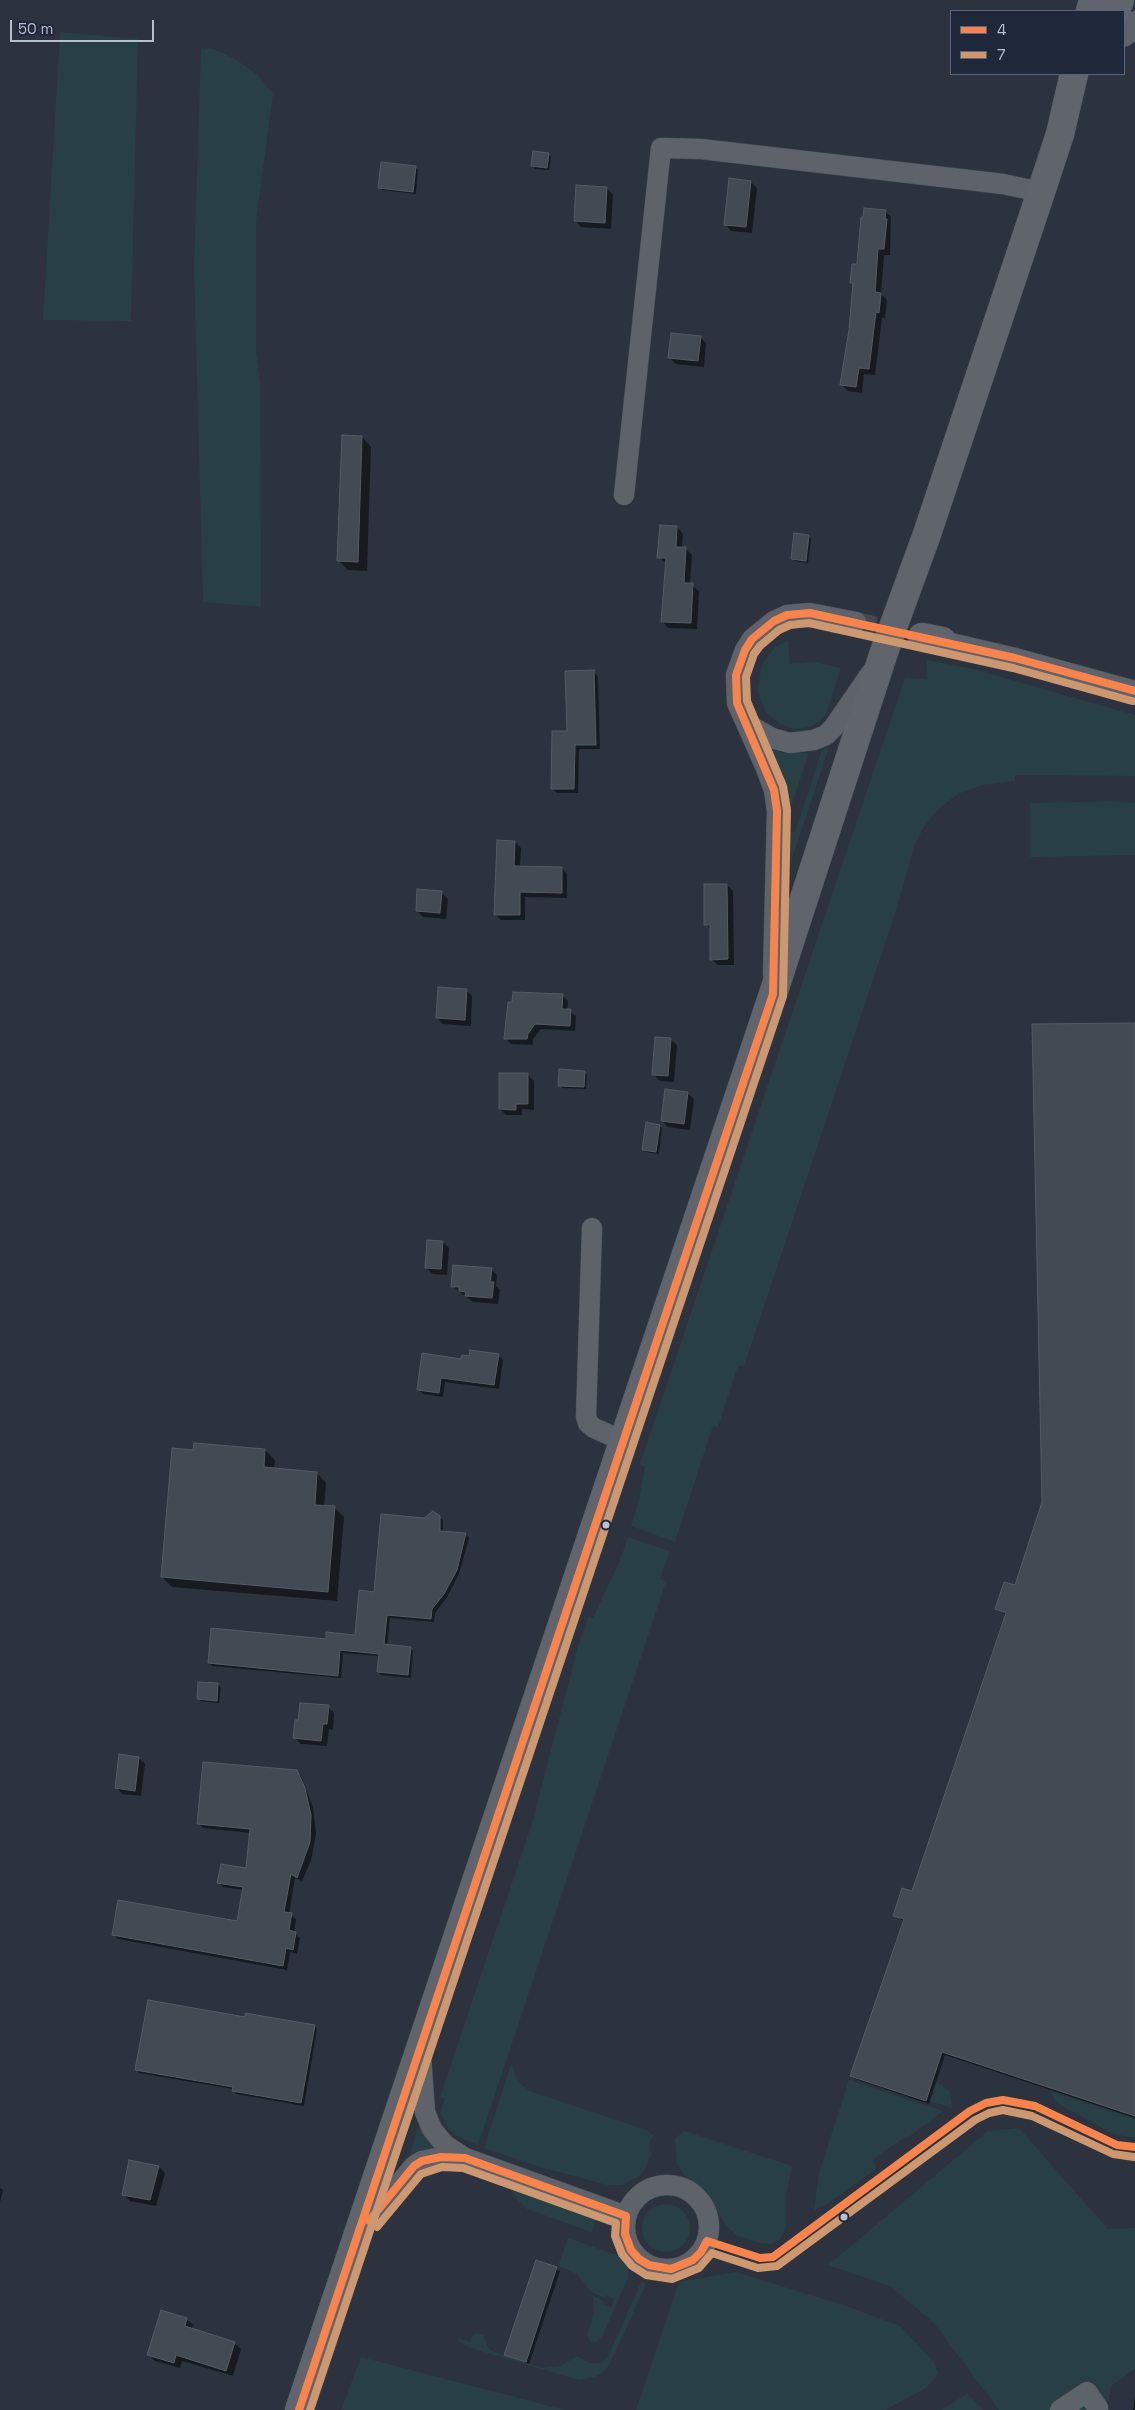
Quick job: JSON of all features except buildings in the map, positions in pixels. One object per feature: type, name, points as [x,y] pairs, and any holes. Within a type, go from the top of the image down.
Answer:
[{"type":"main road","points":[[299,2410],[420,2042],[773,994],[884,652],[927,534],[1042,192],[1060,134],[1074,75]]},
{"type":"main road","points":[[1060,134],[1091,75]]},
{"type":"street","points":[[1098,10],[1108,0]]},
{"type":"street","points":[[1125,33],[1135,24]]},
{"type":"street","points":[[624,494],[660,148],[701,149],[1003,184],[1042,192]]},
{"type":"street","points":[[773,994],[777,811],[774,790],[737,703],[736,675],[745,650],[763,629],[787,615],[798,613],[856,622]]},
{"type":"street","points":[[932,639],[1135,691]]},
{"type":"street","points":[[747,724],[772,738],[790,743],[799,744],[826,734],[834,728],[884,652]]},
{"type":"street","points":[[592,1228],[586,1416],[588,1424],[623,1441]]},
{"type":"street","points":[[420,2042],[425,2112],[437,2137],[465,2158],[626,2216]]},
{"type":"street","points":[[358,2235],[414,2166],[422,2161],[441,2157],[465,2158]]},
{"type":"street","points":[[662,2185],[677,2186],[690,2191],[700,2201],[707,2213],[709,2228],[707,2241],[701,2252],[688,2264],[671,2269],[660,2269],[639,2259],[632,2250],[625,2234],[626,2216],[634,2201],[646,2190],[662,2185]]},
{"type":"street","points":[[1060,2410],[1087,2392],[1098,2408]]},
{"type":"green space","points":[[60,32],[138,39],[131,321],[43,320]]},
{"type":"green space","points":[[201,48],[213,49],[235,59],[258,75],[273,94],[256,222],[256,351],[260,383],[261,607],[203,602],[194,267]]},
{"type":"green space","points":[[788,640],[790,664],[813,662],[841,668],[826,714],[818,723],[810,727],[794,729],[780,724],[766,712],[757,692],[762,664],[775,647]]},
{"type":"green space","points":[[927,660],[973,669],[1135,715],[1135,776],[1015,775],[1015,781],[982,785],[958,794],[937,810],[924,827],[915,844],[896,911],[744,1366],[738,1366],[718,1427],[713,1426],[675,1542],[631,1526],[639,1500],[645,1467],[640,1464],[905,678],[926,679]]},
{"type":"green space","points":[[762,744],[784,753],[809,753],[786,821]]},
{"type":"green space","points":[[829,747],[788,871],[783,873],[785,833],[795,832],[822,750]]},
{"type":"green space","points":[[1113,801],[1135,803],[1135,855],[1030,857],[1030,803]]},
{"type":"green space","points":[[628,1537],[670,1551],[660,1579],[666,1582],[478,2145],[456,2136],[448,2129],[440,2112],[445,2099],[440,2097],[533,1820],[578,1646],[589,1616],[593,1618],[620,1560]]},
{"type":"green space","points":[[511,2064],[521,2084],[530,2091],[646,2130],[652,2134],[654,2137],[650,2141],[651,2156],[644,2171],[638,2177],[622,2185],[607,2185],[537,2166],[484,2148]]},
{"type":"green space","points":[[849,2080],[943,2111],[909,2137],[907,2136],[873,2159],[876,2169],[826,2205],[814,2210],[819,2173]]},
{"type":"green space","points":[[935,2082],[942,2085],[950,2093],[952,2108],[929,2101]]},
{"type":"green space","points":[[1050,2091],[1135,2119],[1135,2138],[1113,2134],[1057,2103]]},
{"type":"green space","points":[[420,2125],[434,2147],[409,2158],[418,2127]]},
{"type":"green space","points":[[1019,2128],[1108,2229],[1135,2228],[1135,2369],[1111,2386],[1109,2399],[1095,2410],[999,2410],[933,2322],[890,2286],[828,2265],[988,2131]]},
{"type":"green space","points":[[685,2131],[792,2166],[786,2196],[786,2226],[780,2240],[771,2244],[760,2243],[738,2236],[725,2225],[709,2195],[684,2175],[677,2164],[675,2138]]},
{"type":"green space","points":[[513,2187],[522,2188],[574,2212],[596,2219],[592,2232],[527,2209],[513,2195],[511,2190]]},
{"type":"green space","points":[[666,2204],[675,2206],[683,2211],[688,2219],[690,2228],[688,2237],[683,2245],[675,2250],[666,2252],[657,2250],[649,2245],[644,2237],[642,2228],[644,2219],[649,2211],[657,2206]]},
{"type":"green space","points":[[568,2238],[617,2255],[627,2262],[628,2278],[603,2335],[596,2342],[590,2341],[587,2335],[594,2313],[593,2296],[604,2301],[603,2304],[611,2308],[614,2299],[606,2295],[605,2298],[591,2292],[577,2274],[558,2266]]},
{"type":"green space","points":[[736,2272],[843,2305],[900,2326],[934,2362],[938,2374],[926,2388],[885,2410],[636,2410],[679,2282]]},
{"type":"green space","points":[[641,2282],[646,2284],[611,2362],[602,2373],[594,2377],[579,2380],[467,2347],[458,2341],[459,2338],[470,2342],[473,2334],[484,2335],[488,2348],[494,2352],[542,2368],[560,2366],[577,2356],[590,2363],[601,2363],[608,2357]]},
{"type":"green space","points":[[361,2357],[565,2410],[341,2410]]},
{"type":"green space","points":[[967,2394],[983,2410],[941,2410]]},
{"type":"tunnel","points":[[856,622],[922,637]]},
{"type":"transit line","name":"4","points":[[299,2410],[773,994],[777,811],[774,790],[737,703],[736,675],[745,650],[752,639],[774,621],[787,615],[810,613],[1015,658],[1135,691]]},
{"type":"transit line","name":"7","points":[[310,2410],[783,996],[787,810],[783,786],[747,701],[746,677],[754,654],[760,646],[779,630],[790,625],[809,623],[1013,668],[1132,701]]},
{"type":"transit line","name":"4","points":[[369,2221],[414,2166],[422,2161],[441,2157],[465,2158],[626,2216],[625,2234],[631,2250],[639,2259],[649,2265],[671,2269],[693,2260],[701,2252],[707,2241],[760,2258],[773,2257],[970,2111],[986,2103],[1003,2100],[1035,2106],[1117,2145],[1135,2147]]},
{"type":"transit line","name":"7","points":[[377,2227],[421,2174],[442,2167],[463,2168],[616,2223],[615,2236],[622,2254],[632,2266],[646,2275],[672,2279],[699,2268],[712,2253],[758,2268],[777,2266],[975,2120],[989,2113],[1003,2110],[1032,2116],[1113,2154],[1134,2157]]}]
